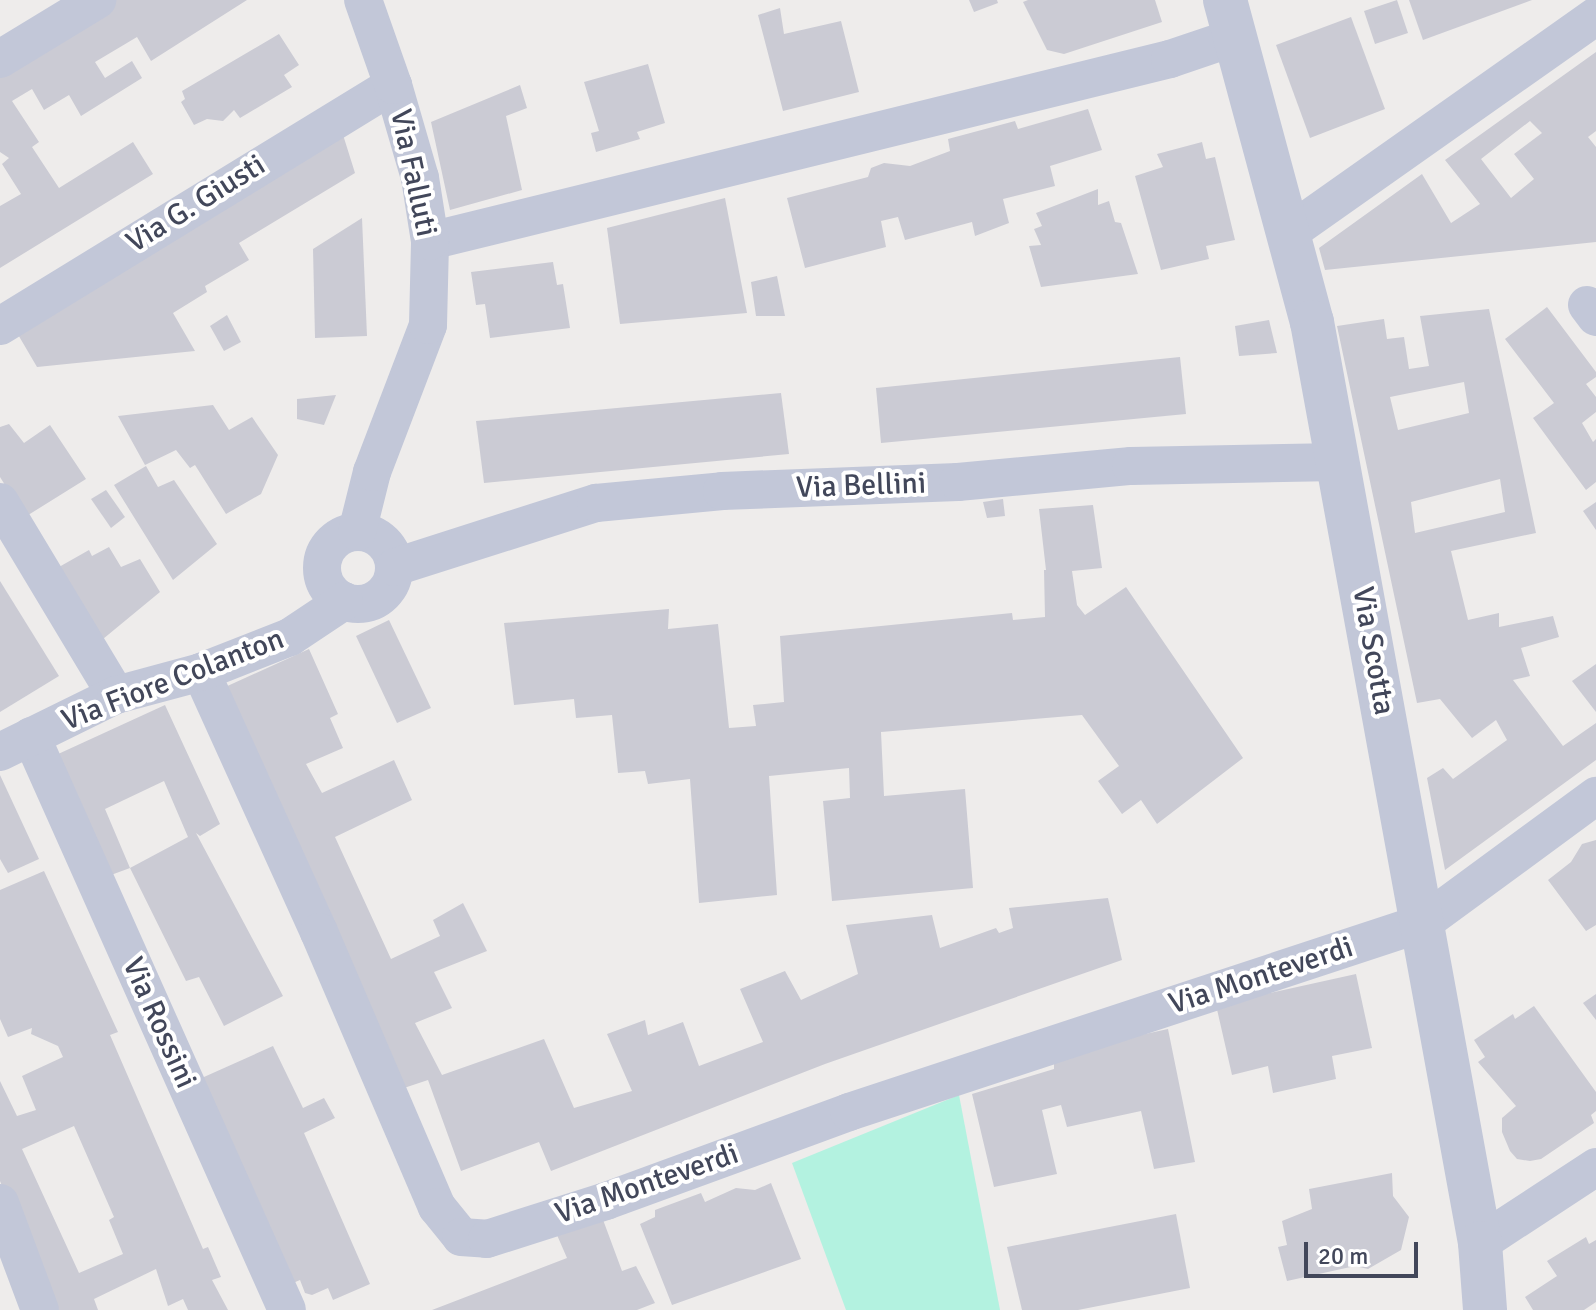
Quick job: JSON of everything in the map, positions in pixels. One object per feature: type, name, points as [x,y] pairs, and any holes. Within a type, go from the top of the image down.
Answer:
[{"type":"street","points":[[0,59],[97,0]]},
{"type":"street","name":"Via Falluti","points":[[357,532],[372,472],[428,325],[430,241],[420,178],[393,85],[363,0]]},
{"type":"street","points":[[1290,232],[1596,16]]},
{"type":"street","points":[[430,241],[1170,59],[1230,19]]},
{"type":"street","name":"Via Scotta","points":[[1230,19],[1305,290],[1480,1243],[1485,1310]]},
{"type":"street","name":"Via G. Giusti","points":[[0,326],[393,85]]},
{"type":"street","name":"Via Bellini","points":[[395,567],[596,503],[722,491],[958,482],[1131,466],[1338,462]]},
{"type":"street","points":[[0,502],[116,695]]},
{"type":"street","points":[[357,532],[379,538],[393,556],[395,567],[393,579],[378,598],[355,604],[344,601],[326,585],[322,561],[335,540],[357,532]]},
{"type":"street","name":"Via Fiore Colanton","points":[[16,744],[116,695],[201,672],[290,637],[344,601]]},
{"type":"street","name":"Via Monteverdi","points":[[201,672],[319,932],[437,1207],[461,1237],[487,1239],[606,1201],[849,1112],[1423,923],[1596,796]]},
{"type":"street","name":"Via Rossini","points":[[16,744],[287,1310]]},
{"type":"street","points":[[1480,1243],[1596,1167]]},
{"type":"street","points":[[0,1203],[40,1310]]},
{"type":"green space","points":[[959,1095],[1000,1310],[846,1310],[792,1163]]},
{"type":"building","points":[[112,0],[247,0],[151,61],[137,37],[95,62],[105,78],[132,61],[142,78],[81,116],[69,95],[44,110],[32,89],[12,101],[39,142],[32,147],[59,188],[133,142],[153,174],[0,268],[0,206],[21,194],[2,164],[9,158],[0,152],[0,68]]},
{"type":"building","points":[[969,0],[997,0],[998,3],[974,12]]},
{"type":"building","points":[[1155,0],[1162,22],[1064,54],[1047,50],[1023,2]]},
{"type":"building","points":[[1397,0],[1408,33],[1375,44],[1364,11]]},
{"type":"building","points":[[1409,0],[1532,0],[1423,40]]},
{"type":"building","points":[[780,8],[784,34],[841,21],[859,92],[783,111],[758,15]]},
{"type":"building","points":[[1351,17],[1385,109],[1310,138],[1276,45]]},
{"type":"building","points":[[279,34],[299,65],[284,75],[292,87],[240,118],[234,110],[223,121],[207,119],[194,125],[181,102],[185,99],[182,91]]},
{"type":"building","points":[[1596,52],[1596,131],[1588,137],[1596,147],[1596,242],[1325,270],[1319,248],[1422,174],[1451,223],[1480,204],[1445,160]],"holes":[[[1530,121],[1542,133],[1514,154],[1534,179],[1511,198],[1481,159]]]},
{"type":"building","points":[[648,64],[665,123],[637,132],[640,139],[596,152],[591,133],[599,131],[584,82]]},
{"type":"building","points":[[520,85],[527,108],[506,116],[522,190],[450,210],[431,122]]},
{"type":"building","points":[[1088,109],[1102,150],[1050,166],[1055,186],[1003,199],[1009,223],[975,236],[972,222],[905,240],[898,217],[881,221],[886,247],[805,268],[787,198],[868,177],[871,168],[884,163],[910,166],[950,151],[948,139],[1015,121],[1018,129]]},
{"type":"building","points":[[339,122],[355,173],[239,243],[249,260],[205,286],[207,292],[173,313],[195,351],[37,367],[13,326]]},
{"type":"building","points":[[1202,142],[1206,159],[1215,157],[1235,240],[1206,246],[1209,259],[1161,270],[1135,176],[1163,167],[1157,154]]},
{"type":"building","points":[[1098,189],[1098,205],[1109,201],[1115,222],[1121,223],[1138,274],[1041,287],[1029,246],[1041,245],[1034,229],[1042,226],[1036,213]]},
{"type":"building","points":[[725,198],[747,313],[620,324],[607,228]]},
{"type":"building","points":[[362,218],[367,336],[315,338],[313,249]]},
{"type":"building","points":[[553,262],[557,285],[563,284],[570,328],[490,338],[485,304],[476,305],[471,272]]},
{"type":"building","points":[[777,276],[785,316],[756,316],[751,282]]},
{"type":"building","points":[[1547,307],[1596,372],[1596,377],[1586,384],[1596,397],[1596,412],[1582,423],[1593,442],[1596,439],[1596,482],[1586,490],[1533,418],[1554,403],[1505,339]]},
{"type":"building","points":[[1489,309],[1536,533],[1451,551],[1468,620],[1499,613],[1499,627],[1553,616],[1559,637],[1521,648],[1530,676],[1513,680],[1563,746],[1596,723],[1596,760],[1445,870],[1427,778],[1443,768],[1453,779],[1507,740],[1496,720],[1472,738],[1440,699],[1417,703],[1337,326],[1384,319],[1387,339],[1404,337],[1409,369],[1429,366],[1420,316]],"holes":[[[1464,382],[1469,413],[1398,430],[1390,397]],[[1500,479],[1505,512],[1415,533],[1411,502]]]},
{"type":"building","points":[[227,315],[241,342],[224,351],[210,326]]},
{"type":"building","points":[[1269,320],[1277,353],[1239,356],[1235,326]]},
{"type":"building","points":[[1180,357],[1186,414],[881,443],[876,388]]},
{"type":"building","points":[[781,393],[789,454],[484,483],[476,421]]},
{"type":"building","points":[[336,395],[324,425],[297,419],[297,399]]},
{"type":"building","points":[[213,405],[229,430],[252,417],[278,455],[261,494],[226,514],[195,465],[190,468],[176,450],[145,465],[118,416]]},
{"type":"building","points":[[9,424],[24,443],[50,425],[86,479],[25,517],[0,477],[0,427]]},
{"type":"building","points":[[146,466],[158,487],[174,480],[217,544],[173,580],[114,485]]},
{"type":"building","points":[[106,490],[125,517],[111,528],[91,499]]},
{"type":"building","points":[[1003,499],[1005,516],[987,518],[983,502]]},
{"type":"building","points":[[1596,502],[1596,530],[1583,511]]},
{"type":"building","points":[[1093,505],[1102,568],[1072,571],[1077,605],[1085,615],[1126,587],[1243,758],[1157,824],[1141,800],[1122,814],[1098,781],[1119,766],[1082,715],[881,732],[884,796],[965,789],[973,888],[832,901],[823,801],[850,798],[849,768],[769,776],[777,895],[699,903],[690,779],[648,784],[645,771],[618,773],[612,715],[576,718],[574,699],[514,705],[504,623],[669,609],[668,629],[718,624],[729,728],[756,726],[753,705],[784,702],[780,636],[1012,613],[1013,620],[1045,617],[1046,570],[1039,509]]},
{"type":"building","points":[[109,547],[121,567],[140,559],[160,592],[103,639],[59,567],[89,550],[92,556]]},
{"type":"building","points":[[0,581],[59,676],[0,712]]},
{"type":"building","points":[[389,620],[431,708],[397,723],[356,636]]},
{"type":"building","points":[[309,649],[338,714],[330,718],[343,748],[306,764],[322,793],[394,760],[412,800],[335,837],[391,959],[440,936],[433,920],[463,903],[487,951],[434,972],[452,1008],[415,1023],[442,1075],[544,1039],[574,1108],[632,1091],[607,1034],[645,1020],[648,1035],[683,1022],[699,1066],[763,1042],[740,989],[785,971],[801,1000],[858,974],[846,925],[932,915],[940,948],[996,928],[999,933],[1013,928],[1009,908],[1108,898],[1122,960],[825,1064],[551,1171],[539,1142],[461,1171],[428,1080],[404,1088],[223,688]]},
{"type":"building","points":[[1596,664],[1596,712],[1572,681]]},
{"type":"building","points":[[165,705],[220,824],[200,836],[196,833],[283,996],[224,1026],[199,977],[186,981],[130,868],[111,875],[56,755]],"holes":[[[164,781],[188,837],[130,868],[105,809]]]},
{"type":"building","points":[[0,775],[39,859],[8,873],[0,859]]},
{"type":"building","points":[[1596,840],[1596,925],[1586,931],[1548,880],[1571,862],[1582,844]]},
{"type":"building","points":[[44,871],[118,1032],[110,1035],[203,1249],[208,1247],[221,1277],[212,1280],[228,1310],[188,1310],[183,1299],[168,1306],[156,1269],[94,1299],[98,1310],[53,1310],[0,1181],[0,1081],[17,1116],[36,1110],[22,1076],[63,1057],[58,1046],[31,1034],[32,1028],[8,1037],[0,1019],[0,890]],"holes":[[[74,1126],[114,1217],[109,1220],[123,1254],[79,1273],[22,1149]]]},
{"type":"building","points":[[1356,974],[1372,1048],[1332,1056],[1336,1079],[1273,1093],[1268,1066],[1232,1075],[1216,1005]]},
{"type":"building","points":[[1596,994],[1596,1020],[1583,1003]]},
{"type":"building","points":[[1534,1006],[1596,1092],[1596,1111],[1591,1115],[1594,1123],[1541,1159],[1530,1161],[1517,1159],[1510,1151],[1502,1132],[1502,1118],[1516,1106],[1478,1062],[1485,1057],[1474,1040],[1513,1014],[1515,1019]]},
{"type":"building","points":[[1168,1029],[1195,1162],[1154,1169],[1141,1111],[1067,1127],[1061,1105],[1042,1110],[1057,1174],[994,1187],[972,1094],[1054,1069],[1054,1054]]},
{"type":"building","points":[[273,1046],[303,1108],[324,1098],[335,1118],[304,1133],[370,1284],[333,1300],[328,1288],[312,1295],[305,1293],[300,1280],[286,1286],[195,1081]]},
{"type":"building","points":[[1392,1173],[1393,1196],[1409,1217],[1401,1250],[1368,1269],[1355,1266],[1287,1281],[1278,1247],[1287,1245],[1282,1221],[1312,1209],[1309,1189]]},
{"type":"building","points":[[771,1183],[801,1259],[672,1305],[640,1224],[655,1217],[655,1210],[701,1193],[705,1202],[736,1188],[755,1190]]},
{"type":"building","points":[[1176,1214],[1190,1288],[1078,1310],[1022,1310],[1007,1247]]},
{"type":"building","points":[[602,1217],[622,1271],[636,1266],[655,1303],[637,1310],[432,1310],[567,1258],[557,1235]]},
{"type":"building","points":[[1586,1237],[1589,1244],[1596,1240],[1596,1302],[1584,1310],[1533,1310],[1525,1297],[1557,1276],[1547,1261]]}]
